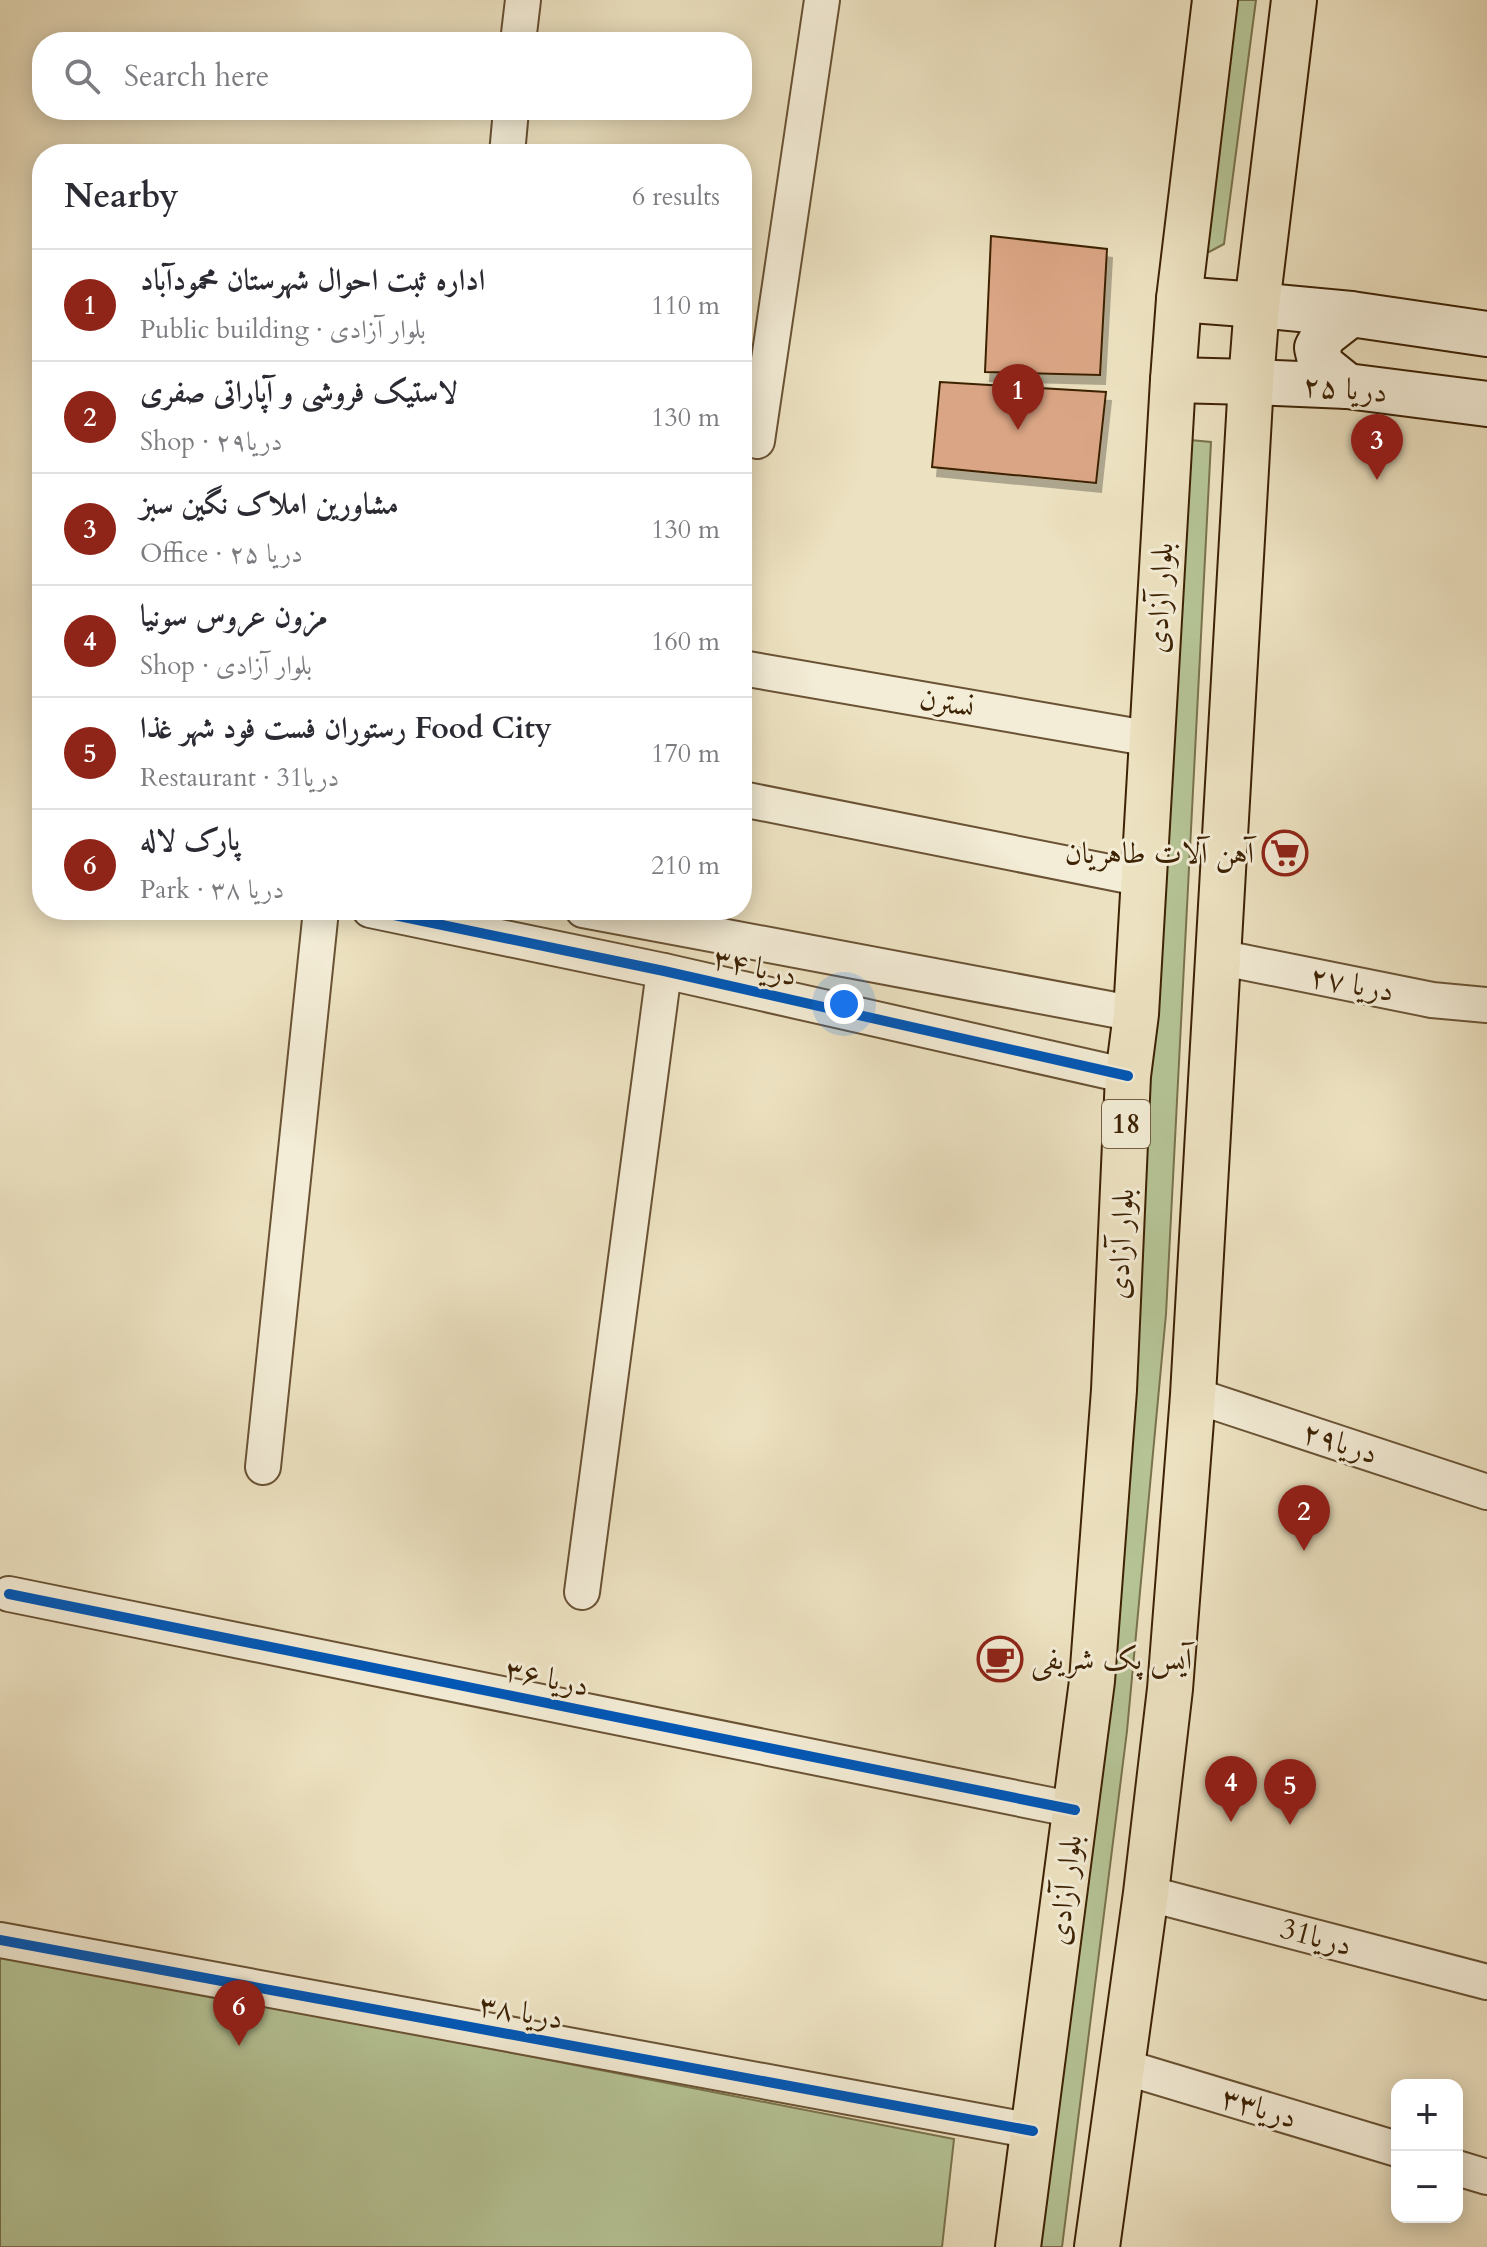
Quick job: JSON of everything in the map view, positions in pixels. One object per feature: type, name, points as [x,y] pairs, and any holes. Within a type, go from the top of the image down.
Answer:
[{"type":"main road","name":"بلوار آزادی","points":[[1018,2247],[1092,1681],[1113,1405],[1128,1076],[1136,1014],[1173,380],[1179,299],[1215,0]]},
{"type":"main road","points":[[1097,2247],[1146,1893],[1170,1689],[1193,1395],[1251,382],[1257,305],[1294,0]]},
{"type":"main road","points":[[1179,299],[1351,314],[1487,334]]},
{"type":"main road","points":[[1347,386],[1321,365],[1317,348],[1324,335],[1351,314]]},
{"type":"main road","points":[[1173,380],[1251,382]]},
{"type":"main road","name":"دریا ۲۵","points":[[1251,382],[1347,386],[1487,404]]},
{"type":"street","points":[[519,32],[523,0]]},
{"type":"street","points":[[757,441],[822,0]]},
{"type":"street","points":[[508,144],[510,120]]},
{"type":"street","name":"نسترن","points":[[752,670],[1152,739]]},
{"type":"street","points":[[752,801],[1144,879]]},
{"type":"street","points":[[263,1467],[320,920]]},
{"type":"street","name":"دریا ۳۴","points":[[418,920],[664,971],[1128,1076]]},
{"type":"street","name":"دریا ۳۴","points":[[636,920],[1136,1014]]},
{"type":"street","name":"دریا ۲۷","points":[[1218,957],[1432,1000],[1487,1005]]},
{"type":"street","points":[[582,1592],[664,971]]},
{"type":"street","name":"دریا۲۹","points":[[1193,1395],[1487,1492]]},
{"type":"street","name":"دریا ۳۶","points":[[9,1594],[1075,1810]]},
{"type":"street","name":"دریا31","points":[[1146,1893],[1487,1982]]},
{"type":"street","name":"دریا ۳۸","points":[[0,1940],[1033,2131]]},
{"type":"street","name":"دریا۳۳","points":[[1121,2066],[1391,2147]]},
{"type":"street","points":[[1463,2170],[1487,2177]]},
{"type":"green space","points":[[1226,0],[1256,0],[1224,244],[1209,252],[1195,245]]},
{"type":"green space","points":[[1190,440],[1211,442],[1166,1314],[1127,1731],[1062,2247],[1030,2247]]},
{"type":"green space","points":[[0,1953],[954,2139],[942,2247],[0,2247]]},
{"type":"building","points":[[991,236],[1107,249],[1100,375],[985,372]]},
{"type":"building","points":[[940,382],[1106,392],[1096,483],[932,467]]},
{"type":"cycle path","points":[[418,920],[664,971],[1128,1076]]},
{"type":"cycle path","points":[[9,1594],[1075,1810]]},
{"type":"cycle path","points":[[0,1940],[1033,2131]]},
{"type":"place","name":"اداره ثبت احوال شهرستان محمودآباد","points":[[1018,430]]},
{"type":"place","name":"مشاورین املاک نگین سبز","points":[[1377,480]]},
{"type":"place","name":"آهن آلات طاهریان","points":[[1285,853]]},
{"type":"place","name":"لاستیک فروشی و آپاراتی صفری","points":[[1304,1551]]},
{"type":"place","name":"آیس پک شریفی","points":[[1000,1659]]},
{"type":"place","name":"مزون عروس سونیا","points":[[1231,1822]]},
{"type":"place","name":"رستوران فست فود شهر غذا Food City","points":[[1290,1825]]},
{"type":"place","name":"پارک لاله","points":[[239,2046]]}]
